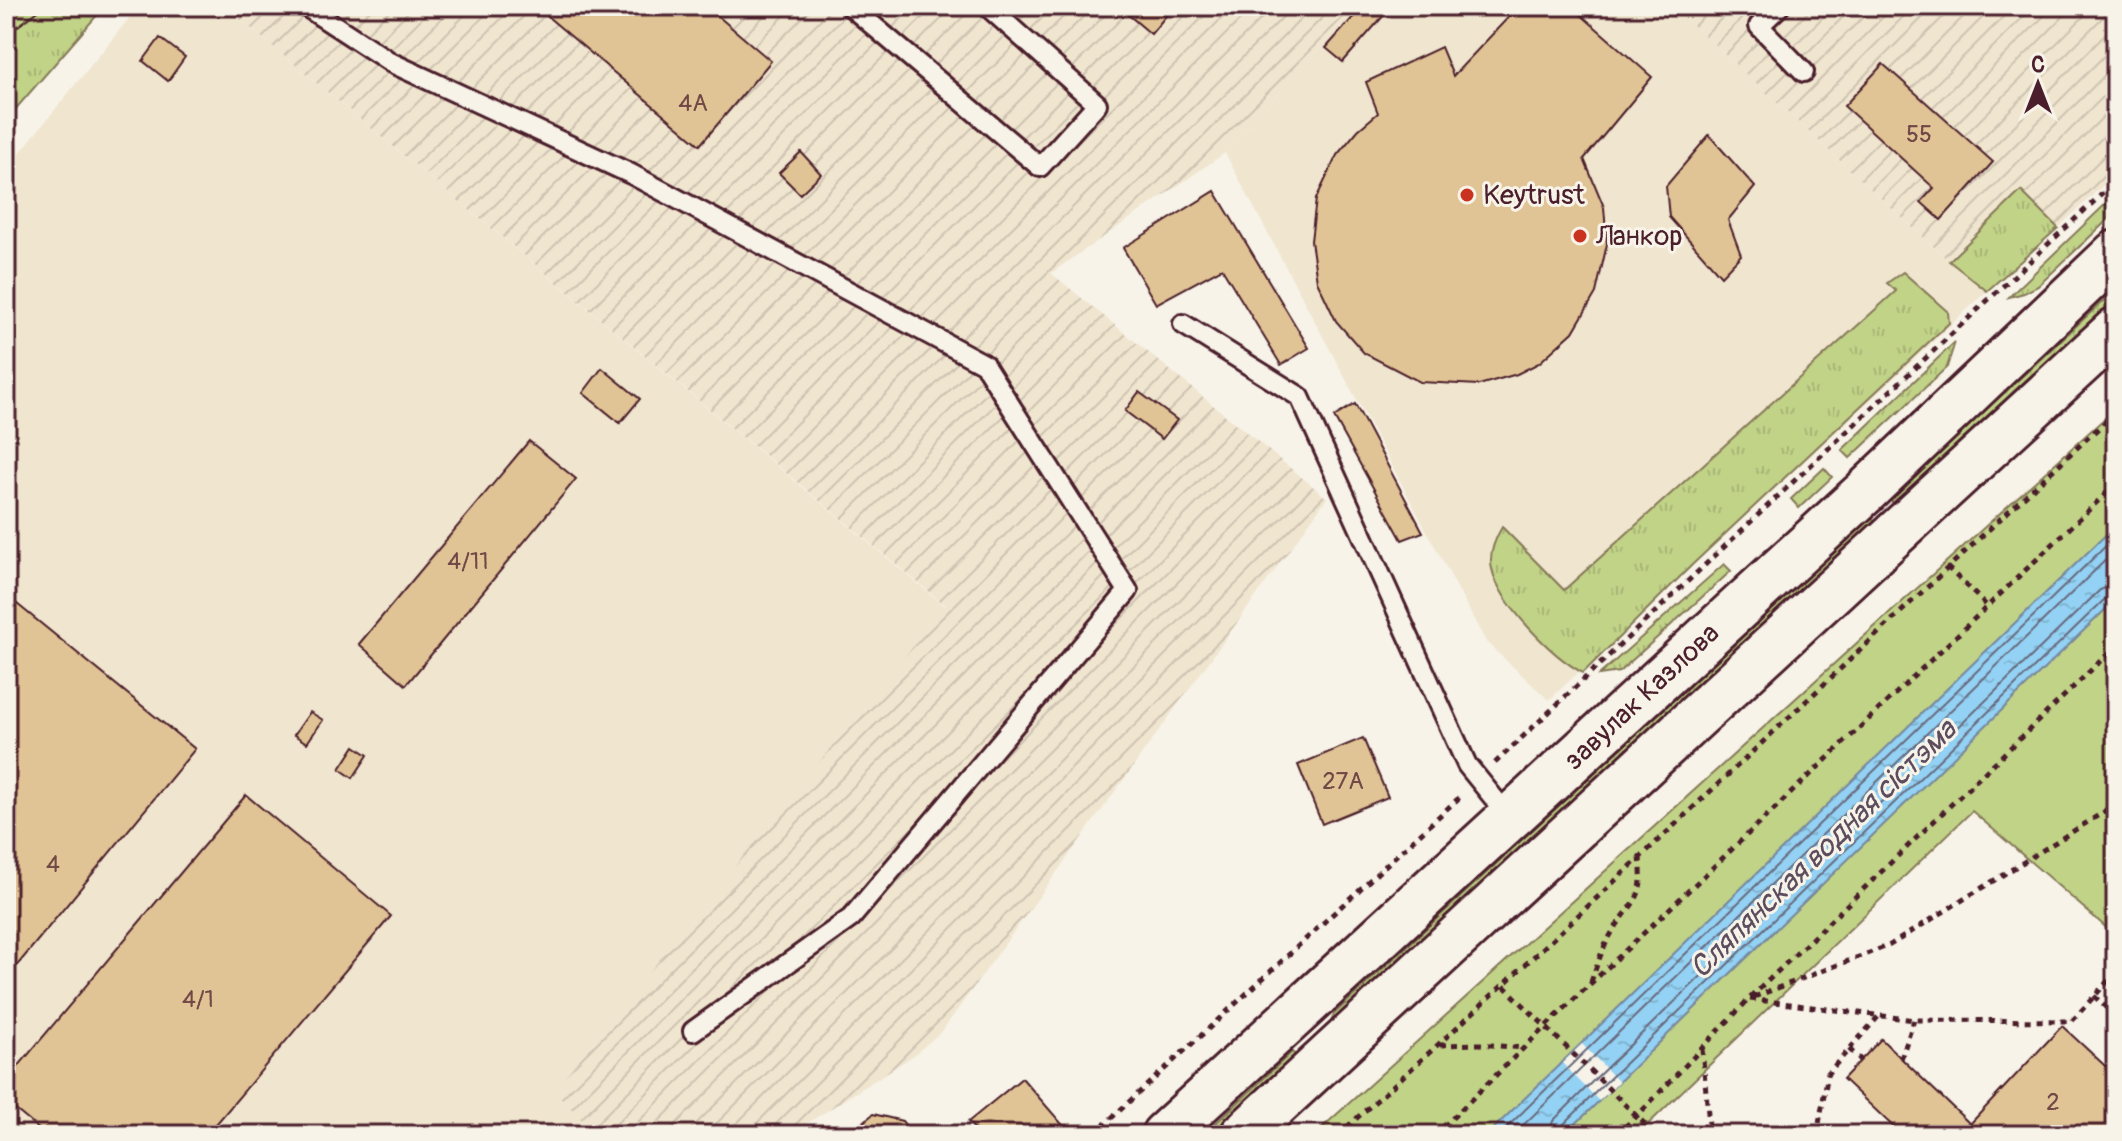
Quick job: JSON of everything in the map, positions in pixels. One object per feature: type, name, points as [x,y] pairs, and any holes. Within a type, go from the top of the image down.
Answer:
[{"type":"main road","name":"завулак Казлова","points":[[1164,1135],[1865,492],[2116,253]]},
{"type":"main road","name":"завулак Казлова","points":[[1243,1135],[2116,330]]},
{"type":"main road","points":[[1299,1013],[1335,1049]]},
{"type":"lane","points":[[305,6],[392,63],[631,174],[984,364],[1128,591],[851,918],[693,1031]]},
{"type":"lane","points":[[850,6],[1040,167],[1097,104],[987,6]]},
{"type":"lane","points":[[1780,6],[1759,26],[1804,72]]},
{"type":"lane","points":[[1183,324],[1300,397],[1467,765],[1510,818]]},
{"type":"path","points":[[1093,1135],[2116,181]]},
{"type":"path","points":[[1338,1135],[1504,986],[1947,567],[2116,412]]},
{"type":"path","points":[[1435,1135],[2116,484]]},
{"type":"path","points":[[1947,567],[1986,605]]},
{"type":"path","points":[[1616,1135],[1749,999],[2116,646]]},
{"type":"path","points":[[1749,999],[1890,945],[2104,812],[2116,799]]},
{"type":"path","points":[[1591,983],[1601,951],[1636,903],[1642,880],[1640,858]]},
{"type":"path","points":[[2116,873],[2116,888]]},
{"type":"path","points":[[1749,999],[1914,1020],[2072,1021],[2116,972]]},
{"type":"path","points":[[1504,986],[1656,1135]]},
{"type":"path","points":[[2094,996],[2116,1017]]},
{"type":"path","points":[[1817,1135],[1828,1073],[1878,1017]]},
{"type":"path","points":[[1901,1059],[1914,1020]]},
{"type":"path","points":[[1439,1045],[1480,1044],[1523,1048]]},
{"type":"path","points":[[1701,1048],[1710,1135]]},
{"type":"path","points":[[1849,1049],[1861,1060]]},
{"type":"shaded area","points":[[139,6],[224,6],[946,607],[555,1089],[596,1135],[6,1135],[6,170]]},
{"type":"shaded area","points":[[224,6],[1357,6],[1225,153],[1051,273],[1327,498],[942,1031],[914,1055],[789,1135],[596,1135],[554,1090],[946,606]]},
{"type":"shaded area","points":[[1357,6],[1672,6],[1949,261],[1987,291],[1549,700],[1486,642],[1225,153]]},
{"type":"shaded area","points":[[1672,6],[2116,6],[2116,173],[2058,228],[2021,191],[1949,261]]},
{"type":"green space","points":[[6,6],[105,6],[6,120]]},
{"type":"green space","points":[[2021,191],[2058,228],[1987,291],[1949,261]]},
{"type":"green space","points":[[2116,194],[2116,212],[2038,286],[2009,297]]},
{"type":"green space","points":[[1903,272],[1948,312],[1949,323],[1693,564],[1583,673],[1529,628],[1505,598],[1492,569],[1492,552],[1502,527],[1564,590],[1896,291],[1887,283]]},
{"type":"green space","points":[[2116,289],[2116,304],[1897,508],[1890,499]]},
{"type":"green space","points":[[1955,342],[1947,367],[1850,458],[1842,450]]},
{"type":"green space","points":[[2116,408],[2116,525],[1487,1135],[1314,1135]]},
{"type":"green space","points":[[1824,468],[1832,477],[1799,508],[1791,499]]},
{"type":"green space","points":[[1871,517],[1879,524],[1335,1027],[1331,1022],[1334,1014]]},
{"type":"green space","points":[[1724,564],[1731,571],[1619,672],[1599,675]]},
{"type":"green space","points":[[2116,599],[2116,936],[1972,811],[1637,1135],[1564,1135]]},
{"type":"green space","points":[[1292,1052],[1302,1061],[1222,1135],[1203,1135]]},
{"type":"water","name":"Сляпянская водная сістэма","points":[[2116,525],[2116,599],[1564,1135],[1487,1135]]},
{"type":"pier","points":[[1582,1044],[1619,1082],[1599,1101],[1562,1063]]},
{"type":"building","points":[[535,6],[706,6],[771,61],[700,145]]},
{"type":"building","points":[[1118,6],[1174,6],[1151,34]]},
{"type":"building","points":[[1363,6],[1392,6],[1343,62],[1326,48]]},
{"type":"building","points":[[1519,6],[1571,6],[1652,77],[1584,159],[1604,207],[1607,244],[1596,293],[1573,332],[1539,363],[1517,374],[1479,385],[1420,382],[1364,353],[1336,321],[1317,281],[1311,241],[1316,199],[1337,155],[1358,130],[1378,113],[1366,82],[1441,47],[1453,76]]},
{"type":"building","points":[[160,38],[185,57],[168,81],[143,61]]},
{"type":"building","points":[[1883,64],[1993,162],[1941,220],[1921,202],[1934,188],[1844,106]]},
{"type":"building","points":[[1709,135],[1755,187],[1728,220],[1741,255],[1721,276],[1669,217],[1666,186]]},
{"type":"building","points":[[801,152],[821,174],[800,194],[779,173]]},
{"type":"building","points":[[1215,191],[1309,348],[1281,365],[1222,268],[1156,304],[1123,248]]},
{"type":"building","points":[[602,368],[640,399],[620,423],[583,393]]},
{"type":"building","points":[[1139,392],[1177,420],[1162,439],[1125,411]]},
{"type":"building","points":[[1355,404],[1423,532],[1402,540],[1334,417]]},
{"type":"building","points":[[529,441],[576,479],[406,685],[359,644]]},
{"type":"building","points":[[6,595],[195,749],[6,979]]},
{"type":"building","points":[[310,712],[323,720],[307,743],[294,735]]},
{"type":"building","points":[[1363,738],[1388,797],[1322,824],[1298,765]]},
{"type":"building","points":[[355,746],[368,755],[353,778],[340,769]]},
{"type":"building","points":[[246,795],[391,916],[207,1135],[46,1135],[6,1102],[6,1081]]},
{"type":"building","points":[[2062,1026],[2116,1076],[2116,1130],[2112,1135],[1902,1135],[1843,1079],[1881,1039],[1970,1124]]},
{"type":"building","points":[[1022,1078],[1068,1131],[1063,1135],[980,1135],[968,1122]]},
{"type":"building","points":[[873,1114],[902,1121],[913,1135],[848,1135]]},
{"type":"tram line","points":[[6,12],[15,6]]},
{"type":"tram line","points":[[6,38],[45,6]]},
{"type":"place","name":"Keytrust","points":[[1467,195]]},
{"type":"place","name":"Ланкор","points":[[1580,236]]}]
